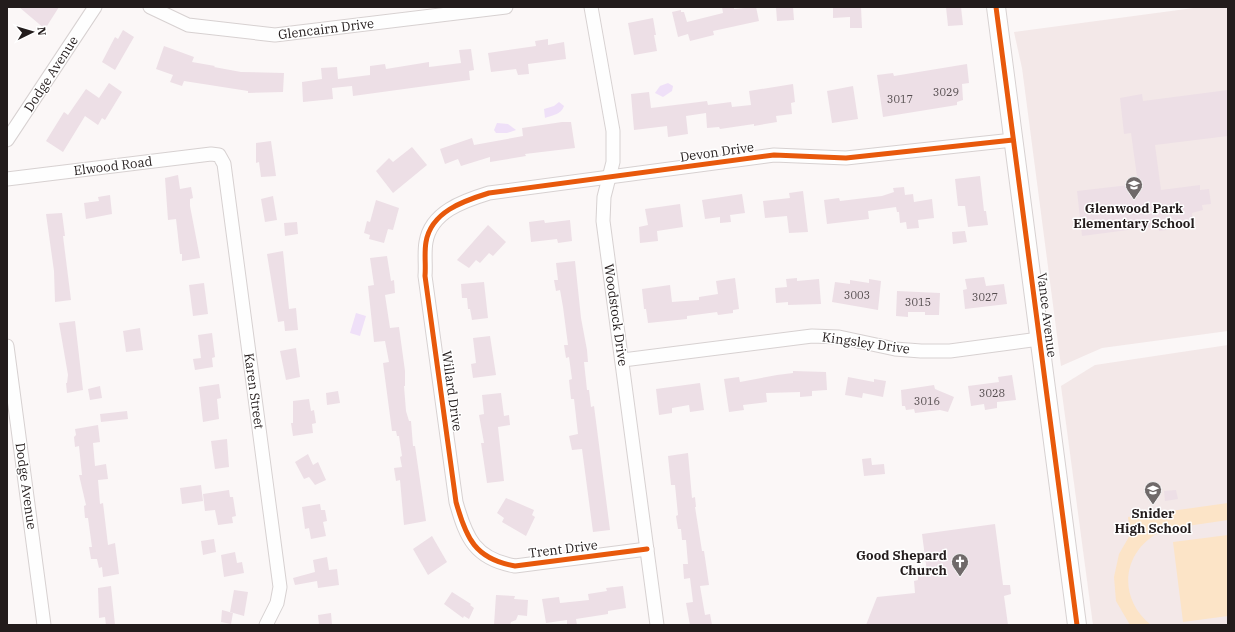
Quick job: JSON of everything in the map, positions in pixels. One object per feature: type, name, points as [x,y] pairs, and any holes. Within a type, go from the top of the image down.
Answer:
[{"type":"street","name":"Dodge Avenue","points":[[7,140],[94,7]]},
{"type":"street","name":"Glencairn Drive","points":[[150,7],[188,25],[275,35],[506,7]]},
{"type":"street","name":"Woodstock Drive","points":[[591,7],[613,131],[613,162],[604,197],[603,221],[623,360],[657,625]]},
{"type":"street","name":"Vance Avenue","points":[[996,7],[1077,625]]},
{"type":"street","name":"Devon Drive","points":[[433,223],[447,210],[466,200],[489,193],[774,155],[846,158],[1013,140]]},
{"type":"street","name":"Elwood Road","points":[[7,179],[211,154],[219,155]]},
{"type":"street","name":"Karen Street","points":[[219,155],[224,164],[280,587],[277,603],[266,625]]},
{"type":"street","name":"Willard Drive","points":[[433,223],[426,242],[426,276],[456,502],[463,528],[472,544],[484,555]]},
{"type":"street","name":"Kingsley Drive","points":[[623,360],[812,336],[839,337],[895,349],[921,351],[950,351],[1039,339]]},
{"type":"street","name":"Dodge Avenue","points":[[7,346],[44,625]]},
{"type":"street","name":"Trent Drive","points":[[484,555],[498,563],[515,566],[647,549]]},
{"type":"shaded area","name":"Glenwood Park Elementary School","points":[[1201,7],[1228,7],[1228,331],[1102,348],[1061,366],[1022,68],[1014,32]]},
{"type":"shaded area","points":[[668,83],[673,86],[672,91],[663,97],[655,93],[660,86]]},
{"type":"shaded area","points":[[559,102],[564,106],[563,109],[556,114],[545,118],[544,109],[554,106]]},
{"type":"shaded area","points":[[497,123],[508,124],[516,130],[507,133],[496,133],[494,130]]},
{"type":"shaded area","points":[[356,313],[366,316],[360,336],[350,333]]},
{"type":"shaded area","name":"Snider High School","points":[[1228,345],[1228,625],[1093,625],[1061,386],[1095,365]]},
{"type":"shaded area","points":[[1228,503],[1228,520],[1167,529],[1152,536],[1141,547],[1133,558],[1129,572],[1128,586],[1132,600],[1139,613],[1151,625],[1130,625],[1116,601],[1114,577],[1119,554],[1130,535],[1128,517]]},
{"type":"shaded area","points":[[1228,535],[1228,616],[1183,622],[1173,542]]},
{"type":"building","points":[[19,7],[59,7],[45,29]]},
{"type":"building","points":[[722,7],[734,7],[734,9],[756,7],[759,21],[713,31],[714,35],[690,41],[688,34],[678,37],[672,12],[681,10],[681,12],[684,12],[687,22],[723,13]]},
{"type":"building","points":[[776,7],[793,7],[794,20],[777,21]]},
{"type":"building","points":[[833,7],[861,7],[862,28],[850,28],[850,17],[833,18]]},
{"type":"building","points":[[946,7],[961,7],[963,25],[948,26]]},
{"type":"building","points":[[653,18],[657,51],[634,55],[628,23]]},
{"type":"building","points":[[123,30],[134,37],[115,70],[102,62],[115,37],[118,39]]},
{"type":"building","points":[[548,39],[548,45],[564,42],[566,59],[528,64],[529,74],[518,75],[516,69],[491,72],[488,53],[536,46],[535,41]]},
{"type":"building","points":[[164,46],[194,57],[192,62],[215,66],[214,67],[241,72],[284,73],[283,92],[248,93],[248,91],[184,81],[182,86],[170,82],[173,75],[156,69]]},
{"type":"building","points":[[471,49],[474,70],[469,71],[470,80],[353,96],[352,86],[332,88],[333,99],[303,102],[302,82],[322,79],[321,68],[337,67],[338,79],[370,75],[370,66],[385,64],[386,69],[429,62],[429,67],[461,63],[459,50]]},
{"type":"building","points":[[967,64],[969,83],[962,84],[963,100],[957,102],[957,105],[883,117],[877,75],[893,73],[894,76]]},
{"type":"building","points":[[109,83],[122,92],[105,120],[102,118],[98,125],[85,116],[63,152],[46,141],[64,112],[68,115],[86,89],[99,98]]},
{"type":"building","points":[[793,84],[795,102],[791,103],[792,114],[776,116],[777,122],[720,129],[719,127],[707,128],[706,113],[686,116],[688,134],[668,137],[667,126],[634,130],[631,94],[649,92],[651,108],[707,101],[708,105],[731,102],[732,107],[751,105],[749,91]]},
{"type":"building","points":[[853,86],[858,119],[832,123],[827,91]]},
{"type":"building","points":[[1228,90],[1228,136],[1155,145],[1161,190],[1200,185],[1200,190],[1209,189],[1211,204],[1202,205],[1203,210],[1192,213],[1193,227],[1159,231],[1159,226],[1082,236],[1077,191],[1138,184],[1131,133],[1124,134],[1120,98],[1142,94],[1143,101]]},
{"type":"building","points":[[571,122],[575,148],[525,154],[526,156],[490,162],[490,157],[461,166],[458,159],[445,164],[440,149],[472,138],[474,145],[523,136],[522,128]]},
{"type":"building","points":[[271,141],[276,176],[261,177],[259,162],[256,163],[256,143]]},
{"type":"building","points":[[412,147],[427,165],[393,193],[376,171],[389,158],[393,162]]},
{"type":"building","points":[[178,175],[180,189],[191,187],[193,198],[190,199],[190,206],[200,258],[182,261],[176,219],[168,220],[165,178]]},
{"type":"building","points":[[980,176],[984,211],[986,211],[988,225],[968,227],[965,206],[958,206],[955,179]]},
{"type":"building","points":[[904,187],[905,195],[913,194],[914,202],[932,199],[934,218],[918,220],[919,228],[907,229],[906,222],[900,223],[899,212],[897,212],[896,207],[868,211],[869,219],[827,224],[824,200],[839,198],[840,201],[882,196],[894,192],[893,188]]},
{"type":"building","points":[[803,191],[808,232],[789,233],[787,216],[765,218],[763,201],[790,198],[789,193]]},
{"type":"building","points":[[742,194],[745,213],[730,215],[731,222],[720,223],[720,217],[705,219],[702,200]]},
{"type":"building","points":[[110,195],[112,214],[86,219],[84,203],[99,201],[98,197]]},
{"type":"building","points":[[273,196],[277,220],[265,222],[261,199]]},
{"type":"building","points":[[376,200],[399,208],[393,230],[388,229],[384,243],[369,239],[370,235],[364,233],[367,221],[370,222]]},
{"type":"building","points":[[680,204],[683,227],[657,231],[658,241],[640,243],[639,227],[648,225],[645,209]]},
{"type":"building","points":[[62,213],[65,236],[63,236],[71,300],[55,302],[54,271],[46,214]]},
{"type":"building","points":[[544,220],[545,223],[570,220],[572,241],[558,243],[557,239],[531,242],[529,222]]},
{"type":"building","points":[[297,222],[298,234],[285,236],[284,223]]},
{"type":"building","points":[[488,225],[506,242],[493,256],[489,253],[480,263],[476,260],[469,268],[457,260]]},
{"type":"building","points":[[965,231],[967,242],[953,244],[952,232]]},
{"type":"building","points":[[283,251],[289,309],[296,308],[298,330],[285,331],[284,321],[278,322],[267,254]]},
{"type":"building","points":[[387,256],[391,281],[394,280],[395,293],[385,295],[390,328],[399,327],[405,371],[404,386],[406,411],[409,421],[411,421],[413,446],[415,446],[426,521],[404,525],[400,480],[396,481],[394,468],[402,467],[400,457],[402,456],[399,436],[397,436],[396,431],[392,431],[383,363],[389,362],[385,341],[374,342],[368,286],[374,285],[370,258]]},
{"type":"building","points":[[575,261],[581,318],[587,350],[588,362],[584,362],[587,390],[589,390],[591,407],[594,406],[610,530],[593,532],[582,449],[572,450],[569,436],[578,434],[574,399],[571,399],[569,380],[572,379],[569,357],[566,358],[564,345],[568,345],[563,307],[560,290],[556,291],[554,280],[558,280],[556,263]]},
{"type":"building","points":[[984,277],[986,286],[1004,284],[1007,304],[965,309],[963,290],[967,289],[965,279]]},
{"type":"building","points":[[735,278],[739,309],[733,310],[733,313],[718,315],[717,312],[687,316],[687,319],[648,323],[646,309],[644,309],[642,289],[670,285],[672,302],[699,300],[699,297],[718,294],[716,281]]},
{"type":"building","points":[[797,278],[797,281],[819,279],[821,304],[788,305],[788,302],[776,303],[775,288],[787,287],[786,279]]},
{"type":"building","points":[[869,279],[881,281],[878,310],[832,302],[835,282],[850,284],[850,280],[869,283]]},
{"type":"building","points":[[484,282],[488,318],[472,320],[470,309],[468,309],[467,298],[462,298],[461,284]]},
{"type":"building","points":[[204,283],[208,314],[193,316],[189,285]]},
{"type":"building","points":[[897,291],[940,293],[939,315],[925,315],[925,312],[908,312],[908,317],[896,316]]},
{"type":"building","points":[[75,321],[83,390],[67,393],[66,383],[68,375],[59,323]]},
{"type":"building","points":[[140,328],[143,350],[126,352],[123,331]]},
{"type":"building","points":[[212,333],[215,357],[212,358],[213,367],[195,370],[193,359],[201,358],[198,335]]},
{"type":"building","points":[[490,336],[496,375],[473,378],[471,364],[476,363],[473,338]]},
{"type":"building","points":[[296,348],[300,377],[286,380],[280,351]]},
{"type":"building","points":[[793,371],[826,372],[827,390],[812,391],[812,396],[800,397],[800,392],[766,393],[767,402],[743,405],[744,410],[729,412],[724,379],[739,377],[740,382],[793,373]]},
{"type":"building","points":[[1012,375],[1016,400],[997,402],[997,408],[985,410],[984,404],[971,406],[968,386],[999,382],[998,377]]},
{"type":"building","points":[[848,377],[874,382],[874,379],[886,381],[883,397],[863,393],[862,398],[845,395]]},
{"type":"building","points":[[700,383],[704,410],[690,412],[689,405],[672,408],[672,413],[659,415],[656,389]]},
{"type":"building","points":[[219,384],[221,398],[217,399],[219,419],[203,422],[199,387]]},
{"type":"building","points":[[934,385],[935,389],[954,397],[948,412],[940,410],[915,413],[914,409],[906,410],[905,406],[902,406],[901,390]]},
{"type":"building","points":[[100,386],[102,398],[90,400],[88,389]]},
{"type":"building","points":[[338,391],[340,403],[327,405],[326,393]]},
{"type":"building","points":[[501,393],[504,416],[509,415],[510,425],[498,427],[504,481],[487,483],[481,443],[484,443],[479,415],[484,414],[482,395]]},
{"type":"building","points":[[309,399],[311,411],[314,410],[316,423],[312,424],[313,433],[293,436],[291,423],[293,423],[293,401]]},
{"type":"building","points":[[127,411],[128,419],[101,422],[100,414]]},
{"type":"building","points":[[98,425],[100,442],[93,443],[95,466],[106,464],[108,479],[98,480],[100,504],[103,503],[108,545],[115,543],[119,574],[103,577],[102,567],[99,568],[97,559],[91,559],[89,547],[92,547],[88,518],[85,518],[84,506],[86,505],[79,475],[82,475],[79,446],[75,447],[74,437],[76,435],[75,429]]},
{"type":"building","points":[[227,439],[229,467],[215,469],[211,441]]},
{"type":"building","points":[[688,453],[692,498],[695,497],[695,507],[702,551],[704,551],[709,585],[700,586],[705,615],[710,614],[712,625],[690,625],[686,603],[693,602],[690,578],[684,579],[683,564],[688,564],[686,540],[682,540],[681,529],[678,529],[675,485],[671,485],[668,456]]},
{"type":"building","points":[[308,454],[313,465],[318,462],[326,480],[315,485],[309,477],[304,479],[295,462]]},
{"type":"building","points":[[871,458],[872,465],[884,464],[885,474],[864,476],[862,459]]},
{"type":"building","points":[[201,485],[203,501],[182,504],[180,488]]},
{"type":"building","points":[[229,490],[230,497],[233,497],[236,516],[232,517],[233,523],[218,525],[215,510],[205,511],[203,494]]},
{"type":"building","points":[[1176,490],[1178,499],[1165,501],[1164,491]]},
{"type":"building","points":[[506,498],[534,510],[532,515],[535,517],[526,536],[502,522],[504,518],[497,513]]},
{"type":"building","points":[[320,504],[321,510],[325,510],[327,521],[323,522],[326,536],[311,539],[309,528],[305,529],[302,507]]},
{"type":"building","name":"Good Shepard Church","points":[[995,524],[1003,585],[1010,585],[1011,594],[1004,596],[1008,625],[866,625],[877,597],[915,593],[914,581],[918,580],[918,573],[927,572],[922,534]]},
{"type":"building","points":[[432,536],[447,562],[428,575],[413,549]]},
{"type":"building","points":[[214,539],[216,552],[203,555],[201,541]]},
{"type":"building","points":[[235,552],[237,563],[242,562],[244,573],[224,577],[221,555]]},
{"type":"building","points":[[327,557],[329,570],[337,569],[339,585],[318,588],[317,581],[295,585],[293,578],[315,572],[313,560]]},
{"type":"building","points":[[111,586],[115,625],[106,625],[105,617],[99,618],[98,588]]},
{"type":"building","points":[[623,586],[626,608],[608,611],[608,614],[576,619],[577,625],[567,625],[567,620],[546,623],[542,599],[559,597],[560,603],[589,600],[588,594],[607,591],[606,588]]},
{"type":"building","points":[[234,590],[248,592],[244,616],[230,612]]},
{"type":"building","points":[[452,592],[471,604],[470,605],[474,608],[469,619],[464,616],[463,618],[444,604]]},
{"type":"building","points":[[496,595],[515,596],[514,599],[528,600],[527,616],[518,615],[516,620],[511,622],[510,625],[494,625]]},
{"type":"building","points":[[222,610],[233,613],[231,624],[221,622]]},
{"type":"building","points":[[331,613],[332,625],[319,625],[318,615]]},
{"type":"cycle path","points":[[996,7],[1077,625]]},
{"type":"cycle path","points":[[647,549],[515,566],[501,563],[490,558],[474,545],[464,526],[456,502],[425,276],[426,242],[429,232],[441,215],[459,204],[489,193],[774,155],[846,158],[1013,140]]},
{"type":"place","name":"Glenwood Park Elementary School","points":[[1134,200]]},
{"type":"place","name":"Snider High School","points":[[1153,505]]},
{"type":"place","name":"Good Shepard Church","points":[[960,577]]}]
